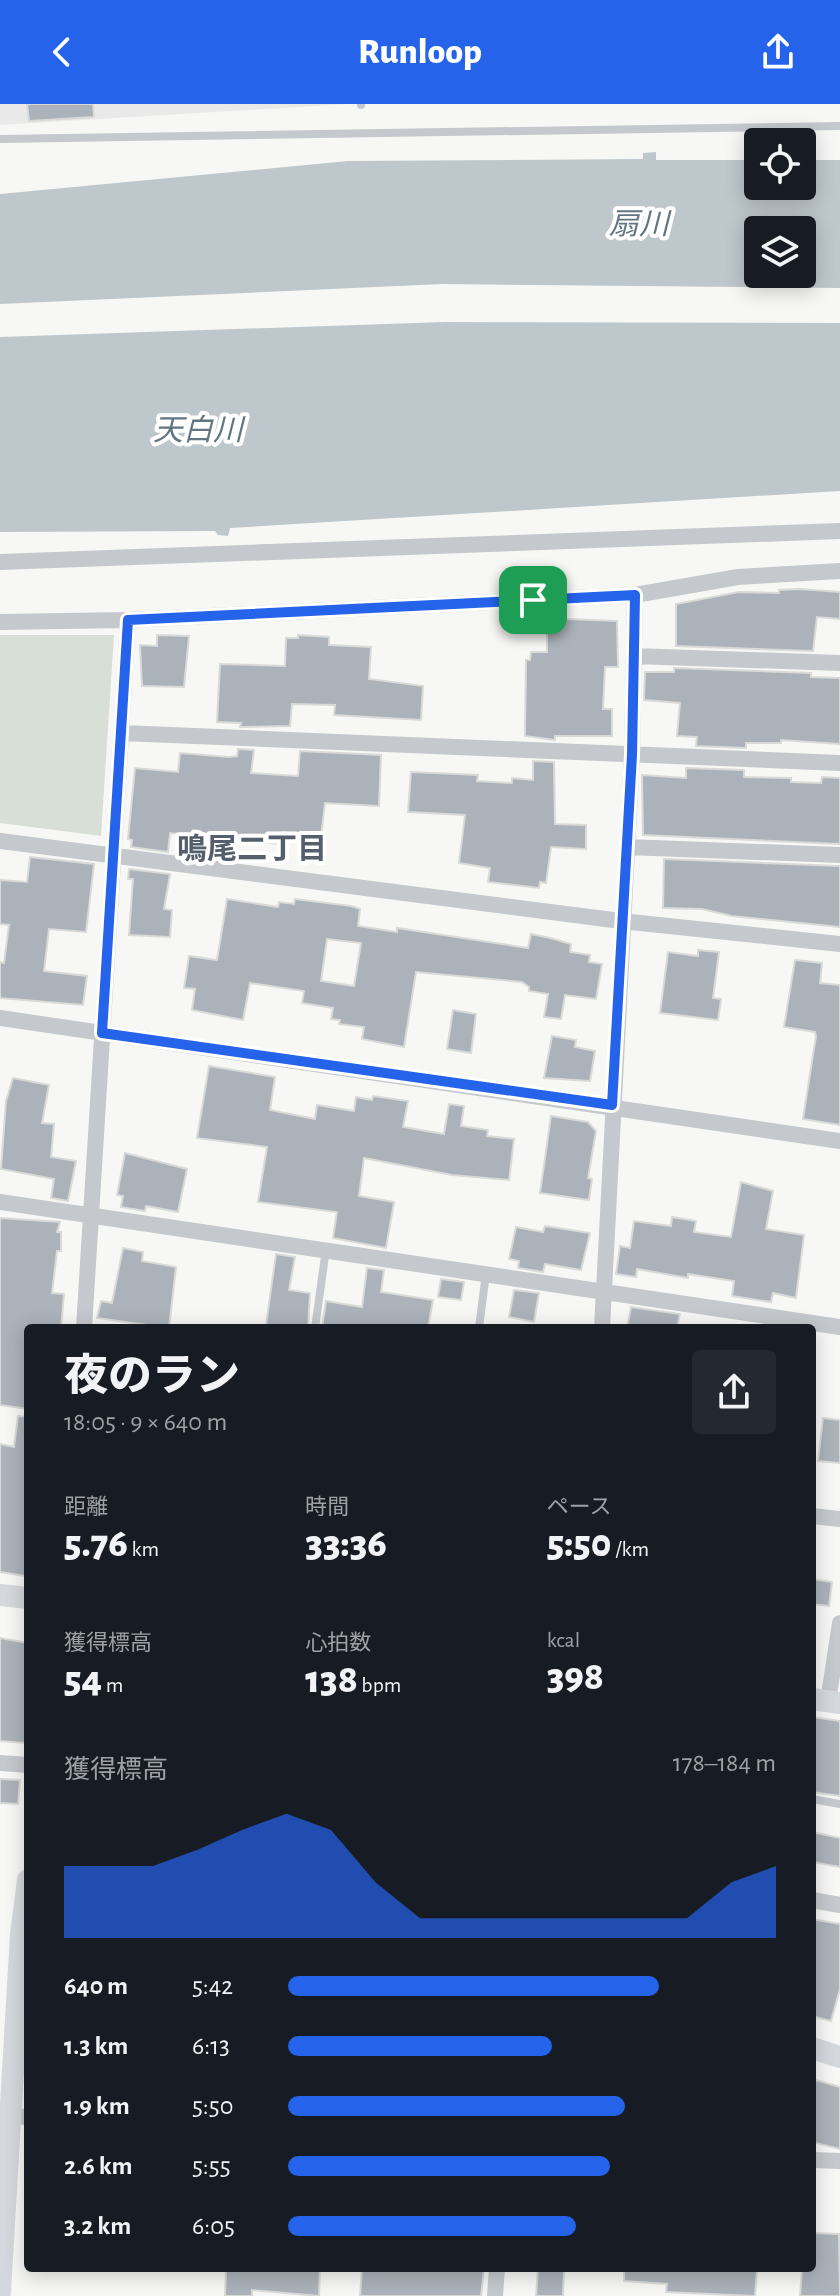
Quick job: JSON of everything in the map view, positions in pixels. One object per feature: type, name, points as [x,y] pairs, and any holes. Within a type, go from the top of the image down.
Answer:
[{"type":"street","points":[[0,562],[840,531]]},
{"type":"street","points":[[0,622],[128,620],[635,595],[738,577],[840,571]]},
{"type":"street","points":[[602,1324],[632,755],[635,595]]},
{"type":"street","points":[[84,1324],[89,1213],[116,856],[128,620]]},
{"type":"street","points":[[634,656],[840,663]]},
{"type":"street","points":[[122,733],[840,763]]},
{"type":"street","points":[[0,841],[621,921],[840,944]]},
{"type":"street","points":[[627,847],[840,855]]},
{"type":"street","points":[[0,1018],[612,1105],[840,1141]]},
{"type":"street","points":[[0,1202],[604,1289],[840,1327]]},
{"type":"street","points":[[816,1516],[840,1519]]},
{"type":"street","points":[[0,1595],[24,1598]]},
{"type":"street","points":[[827,1701],[840,1623]]},
{"type":"street","points":[[0,1763],[24,1765]]},
{"type":"street","points":[[0,2292],[14,2116],[16,1934],[24,1898]]},
{"type":"street","points":[[816,1901],[840,1905]]},
{"type":"street","points":[[816,2049],[840,2057]]},
{"type":"street","points":[[816,2160],[840,2161]]},
{"type":"street","points":[[495,2296],[497,2272]]},
{"type":"lane","points":[[0,139],[840,126]]},
{"type":"lane","points":[[316,1324],[326,1248]]},
{"type":"lane","points":[[480,1324],[487,1272]]},
{"type":"lane","points":[[816,1800],[840,1804]]},
{"type":"shaded area","points":[[0,104],[347,104],[0,125]]},
{"type":"shaded area","points":[[0,635],[114,635],[101,836],[0,823]]},
{"type":"water","name":"扇川","points":[[656,152],[656,160],[744,160],[744,200],[816,200],[816,160],[840,160],[840,288],[816,288],[816,216],[744,216],[744,287],[442,284],[0,304],[0,194],[348,161],[643,159],[643,153]]},
{"type":"water","name":"天白川","points":[[445,322],[840,323],[840,491],[230,528],[228,536],[218,535],[215,531],[0,532],[0,337]]},
{"type":"building","points":[[27,104],[93,104],[94,117],[29,121]]},
{"type":"building","points":[[779,590],[840,592],[840,619],[817,617],[813,651],[676,646],[676,604],[739,592],[779,593]]},
{"type":"building","points":[[566,619],[617,621],[618,667],[605,667],[603,709],[612,709],[612,736],[555,736],[555,740],[525,736],[526,660],[530,660],[531,652],[547,652],[547,622],[565,622]]},
{"type":"building","points":[[157,635],[189,636],[184,687],[142,686],[140,645],[157,646]]},
{"type":"building","points":[[298,635],[329,637],[329,645],[371,647],[369,679],[423,686],[421,720],[334,715],[335,705],[292,704],[290,726],[240,727],[241,723],[217,722],[220,664],[285,666],[286,638],[298,638]]},
{"type":"building","points":[[674,668],[811,673],[811,677],[840,678],[840,744],[781,740],[781,743],[746,743],[746,748],[696,746],[697,737],[677,736],[680,703],[644,700],[645,672],[674,672]]},
{"type":"building","points":[[238,749],[254,750],[251,773],[298,776],[300,751],[381,755],[379,806],[325,803],[321,836],[282,832],[280,844],[170,833],[168,852],[131,847],[132,840],[128,839],[135,768],[178,772],[180,753],[229,757],[237,756]]},
{"type":"building","points":[[533,761],[554,762],[555,824],[586,825],[586,849],[551,847],[546,883],[540,882],[539,888],[488,882],[490,868],[459,863],[465,815],[408,812],[411,772],[478,775],[477,781],[512,783],[512,778],[533,780]]},
{"type":"building","points":[[686,768],[744,770],[744,777],[791,778],[791,782],[821,783],[822,777],[840,778],[840,844],[643,835],[642,775],[686,778]]},
{"type":"building","points":[[30,857],[94,864],[86,932],[49,929],[44,971],[87,976],[83,1005],[0,998],[0,962],[4,963],[9,925],[0,924],[0,880],[27,882]]},
{"type":"building","points":[[664,859],[840,866],[840,927],[732,916],[702,909],[663,908]]},
{"type":"building","points":[[129,869],[170,874],[164,909],[172,910],[170,937],[129,935],[133,879],[128,879]]},
{"type":"building","points":[[227,899],[278,907],[279,902],[294,904],[295,899],[351,906],[360,909],[358,926],[397,932],[397,928],[528,948],[531,934],[550,938],[571,944],[570,952],[590,955],[589,962],[602,964],[596,999],[565,995],[561,1019],[544,1017],[548,994],[529,991],[529,987],[522,982],[416,972],[404,1047],[362,1039],[364,1027],[339,1024],[340,1020],[331,1019],[333,1008],[302,1003],[304,991],[250,983],[243,1020],[192,1010],[195,989],[184,988],[189,956],[217,960]],"holes":[[[327,939],[361,943],[354,986],[321,981]]]},
{"type":"building","points":[[698,950],[719,952],[713,998],[721,999],[718,1020],[660,1013],[668,952],[698,956]]},
{"type":"building","points":[[795,960],[822,963],[820,983],[840,985],[840,1125],[803,1119],[816,1036],[815,1032],[784,1027]]},
{"type":"building","points":[[453,1010],[476,1014],[471,1053],[447,1049]]},
{"type":"building","points":[[552,1036],[576,1040],[575,1047],[595,1051],[590,1081],[544,1078]]},
{"type":"building","points":[[209,1066],[275,1077],[270,1110],[315,1119],[317,1105],[354,1111],[356,1097],[372,1100],[373,1096],[408,1101],[403,1127],[444,1134],[449,1104],[464,1106],[461,1126],[488,1130],[487,1136],[514,1139],[509,1180],[452,1175],[364,1158],[359,1196],[394,1202],[386,1248],[333,1238],[337,1212],[258,1202],[267,1147],[197,1138]]},
{"type":"building","points":[[13,1078],[49,1085],[42,1123],[54,1124],[51,1157],[76,1161],[68,1201],[51,1198],[54,1179],[1,1169],[6,1101]]},
{"type":"building","points":[[551,1116],[588,1122],[596,1131],[588,1178],[592,1179],[589,1200],[540,1193]]},
{"type":"building","points":[[125,1153],[187,1169],[178,1212],[146,1206],[145,1211],[121,1207],[123,1196],[117,1195]]},
{"type":"building","points":[[741,1182],[773,1191],[766,1229],[804,1235],[796,1298],[773,1293],[771,1302],[732,1296],[734,1281],[688,1274],[688,1278],[637,1269],[636,1277],[616,1274],[620,1246],[630,1248],[634,1221],[671,1226],[672,1217],[696,1221],[694,1232],[731,1237]]},
{"type":"building","points":[[0,1218],[60,1222],[57,1232],[61,1232],[61,1251],[57,1251],[52,1293],[64,1294],[61,1324],[24,1324],[24,1408],[0,1405]]},
{"type":"building","points":[[545,1226],[590,1233],[581,1270],[545,1264],[543,1272],[518,1268],[519,1261],[509,1259],[516,1227],[543,1232]]},
{"type":"building","points":[[123,1248],[143,1252],[142,1261],[176,1267],[169,1324],[140,1324],[97,1318],[101,1301],[112,1303]]},
{"type":"building","points":[[276,1254],[295,1257],[289,1290],[310,1293],[308,1324],[266,1324]]},
{"type":"building","points":[[367,1268],[384,1270],[381,1292],[433,1300],[429,1324],[323,1324],[326,1301],[362,1307]]},
{"type":"building","points":[[441,1279],[464,1282],[461,1300],[438,1297]]},
{"type":"building","points":[[514,1290],[539,1293],[534,1322],[509,1317]]},
{"type":"building","points":[[631,1307],[680,1314],[678,1324],[628,1324]]},
{"type":"building","points":[[18,1416],[24,1417],[24,1576],[0,1572],[0,1444],[14,1447]]},
{"type":"building","points":[[823,1418],[840,1420],[840,1463],[818,1461]]},
{"type":"building","points":[[816,1580],[832,1582],[829,1606],[816,1604]]},
{"type":"building","points":[[0,1638],[24,1642],[24,1743],[0,1741]]},
{"type":"building","points":[[816,1718],[840,1721],[840,1796],[816,1793]]},
{"type":"building","points":[[0,1779],[20,1780],[18,1804],[0,1803]]},
{"type":"building","points":[[816,1833],[840,1838],[840,1867],[816,1863]]},
{"type":"building","points":[[816,1920],[840,1924],[840,1989],[831,2021],[816,2017]]},
{"type":"building","points":[[816,2080],[840,2087],[840,2149],[816,2143]]},
{"type":"building","points":[[816,2233],[839,2234],[840,2296],[800,2296],[802,2272],[816,2272]]},
{"type":"building","points":[[226,2272],[320,2272],[319,2296],[252,2290],[252,2296],[225,2296]]},
{"type":"building","points":[[362,2272],[484,2272],[481,2296],[360,2296]]},
{"type":"building","points":[[538,2272],[564,2272],[563,2296],[536,2296]]},
{"type":"building","points":[[624,2272],[757,2272],[755,2296],[666,2292],[667,2284],[624,2281]]},
{"type":"district","name":"鳴尾二丁目","points":[[252,849]]},
{"type":"route","points":[[635,595],[632,755],[612,1105],[102,1033],[116,856],[128,620],[533,600],[635,595]]}]
